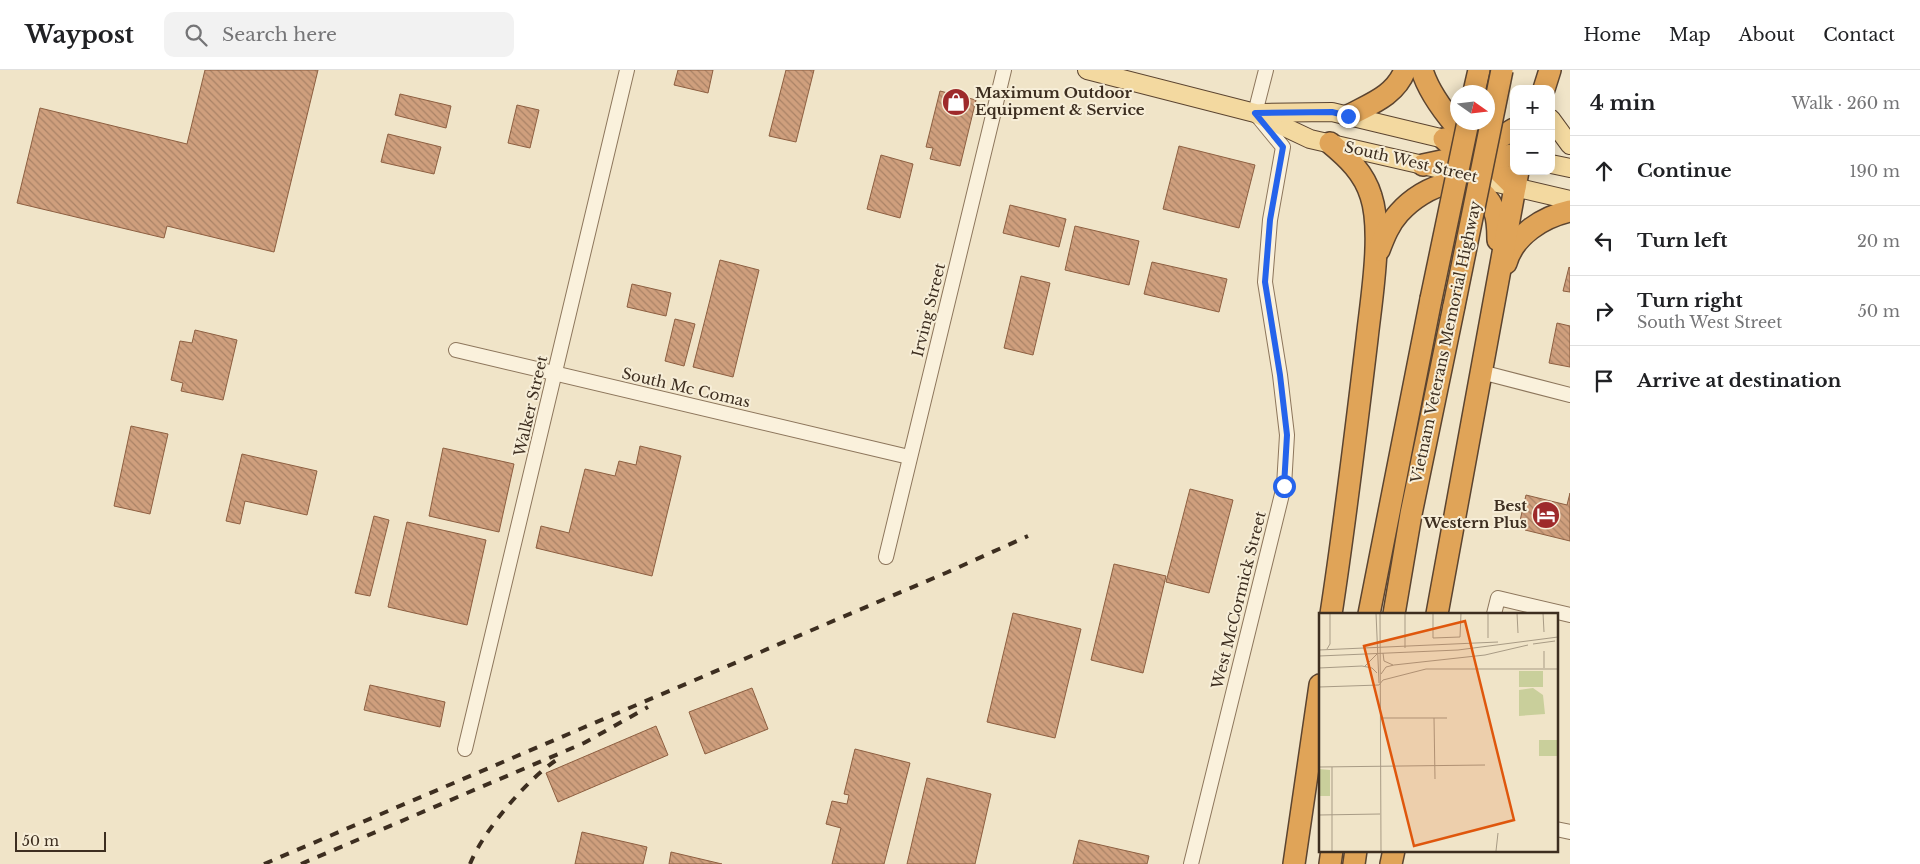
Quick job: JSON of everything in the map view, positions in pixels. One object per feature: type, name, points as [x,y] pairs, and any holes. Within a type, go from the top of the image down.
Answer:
[{"type":"highway","points":[[1348,116],[1382,99],[1395,88],[1405,70]]},
{"type":"highway","points":[[1422,70],[1432,93],[1450,117]]},
{"type":"highway","points":[[1476,85],[1479,70]]},
{"type":"highway","name":"Vietnam Veterans Memorial Highway","points":[[1394,613],[1410,514],[1502,70]]},
{"type":"highway","points":[[1476,130],[1484,132],[1510,129]]},
{"type":"highway","name":"Vietnam Veterans Memorial Highway","points":[[1369,613],[1431,299],[1455,130]]},
{"type":"highway","points":[[1459,130],[1474,160],[1495,211],[1499,276]]},
{"type":"highway","points":[[1376,260],[1385,232],[1393,220],[1423,192],[1474,160],[1513,130]]},
{"type":"highway","points":[[1330,143],[1358,169],[1372,197],[1376,260],[1349,496],[1331,613]]},
{"type":"highway","points":[[1474,160],[1510,166]]},
{"type":"highway","points":[[1423,165],[1474,160],[1510,166]]},
{"type":"highway","points":[[1437,613],[1499,276],[1514,175]]},
{"type":"highway","points":[[1423,192],[1442,185],[1462,184],[1480,192],[1495,211]]},
{"type":"highway","points":[[1491,319],[1512,246],[1543,221],[1570,211]]},
{"type":"highway","points":[[1294,864],[1319,692]]},
{"type":"main road","name":"South West Street","points":[[1087,70],[1255,113],[1310,139],[1423,165]]},
{"type":"main road","name":"South West Street","points":[[1255,113],[1332,112],[1348,116],[1450,124]]},
{"type":"main road","points":[[1555,125],[1570,145]]},
{"type":"main road","points":[[1555,165],[1570,168]]},
{"type":"main road","points":[[1528,175],[1570,200]]},
{"type":"street","name":"Walker Street","points":[[465,750],[627,70]]},
{"type":"street","name":"Irving Street","points":[[886,557],[1004,70]]},
{"type":"street","points":[[1255,113],[1266,70]]},
{"type":"street","name":"West McCormick Street","points":[[1190,864],[1284,486],[1287,435],[1280,375],[1265,282],[1270,220],[1283,147],[1255,113]]},
{"type":"street","name":"South Mc Comas","points":[[456,350],[910,457]]},
{"type":"street","points":[[1481,372],[1570,395]]},
{"type":"street","points":[[1494,613],[1498,598],[1570,614]]},
{"type":"building","points":[[205,70],[318,70],[274,252],[167,226],[164,238],[17,203],[40,108],[187,144]]},
{"type":"building","points":[[678,70],[713,70],[708,93],[674,85]]},
{"type":"building","points":[[786,70],[814,70],[796,142],[769,136]]},
{"type":"building","points":[[940,91],[976,100],[960,166],[930,159],[933,148],[926,147]]},
{"type":"building","points":[[400,94],[451,106],[446,128],[395,115]]},
{"type":"building","points":[[517,105],[539,110],[530,148],[508,143]]},
{"type":"building","points":[[388,134],[441,147],[434,174],[381,162]]},
{"type":"building","points":[[1179,146],[1255,165],[1239,228],[1163,209]]},
{"type":"building","points":[[881,155],[913,164],[900,218],[867,209]]},
{"type":"building","points":[[1010,205],[1066,219],[1059,247],[1003,233]]},
{"type":"building","points":[[1075,226],[1139,241],[1129,285],[1065,270]]},
{"type":"building","points":[[720,260],[759,270],[733,377],[693,367]]},
{"type":"building","points":[[1152,262],[1227,279],[1219,312],[1144,294]]},
{"type":"building","points":[[1570,268],[1570,292],[1563,291]]},
{"type":"building","points":[[1021,276],[1050,283],[1033,355],[1004,348]]},
{"type":"building","points":[[632,284],[671,293],[666,316],[627,307]]},
{"type":"building","points":[[675,319],[695,324],[684,366],[665,361]]},
{"type":"building","points":[[1557,323],[1570,326],[1570,367],[1549,363]]},
{"type":"building","points":[[195,330],[237,340],[223,400],[181,391],[183,383],[171,380],[180,341],[192,343]]},
{"type":"building","points":[[131,426],[168,434],[150,514],[114,506]]},
{"type":"building","points":[[640,446],[681,456],[652,576],[536,548],[541,526],[569,533],[585,469],[615,476],[619,461],[636,465]]},
{"type":"building","points":[[443,448],[514,464],[499,532],[429,516]]},
{"type":"building","points":[[242,454],[317,471],[307,515],[245,501],[240,524],[226,521]]},
{"type":"building","points":[[1190,489],[1233,500],[1209,593],[1166,582]]},
{"type":"building","name":"Best Western Plus","points":[[1570,493],[1570,541],[1525,530],[1526,526],[1519,525],[1526,495],[1567,505]]},
{"type":"building","points":[[374,516],[389,520],[370,596],[355,593]]},
{"type":"building","points":[[407,522],[486,540],[467,625],[388,607]]},
{"type":"building","points":[[1114,564],[1166,576],[1143,673],[1091,660]]},
{"type":"building","points":[[1013,613],[1081,629],[1055,738],[987,722]]},
{"type":"building","points":[[370,685],[445,702],[440,727],[364,710]]},
{"type":"building","points":[[752,688],[768,729],[705,754],[689,712]]},
{"type":"building","points":[[656,726],[668,755],[558,802],[546,773]]},
{"type":"building","points":[[855,749],[910,763],[884,864],[832,864],[841,828],[826,824],[832,801],[847,804],[849,795],[844,794]]},
{"type":"building","points":[[927,778],[991,794],[975,864],[907,864]]},
{"type":"building","points":[[582,832],[647,847],[643,864],[575,864]]},
{"type":"building","points":[[1079,840],[1149,856],[1147,864],[1073,864]]},
{"type":"building","points":[[671,852],[722,864],[669,864]]},
{"type":"railway","points":[[264,864],[948,572],[1028,536]]},
{"type":"railway","points":[[301,864],[584,743],[648,707]]},
{"type":"railway","points":[[470,864],[485,836],[508,806],[533,779],[558,759]]},
{"type":"place","name":"Maximum Outdoor Equipment & Service","points":[[956,102]]},
{"type":"place","name":"Best Western Plus","points":[[1546,515]]},
{"type":"route","points":[[1284,486],[1287,435],[1280,375],[1265,282],[1270,220],[1283,147],[1255,113],[1332,112],[1348,116]]}]
